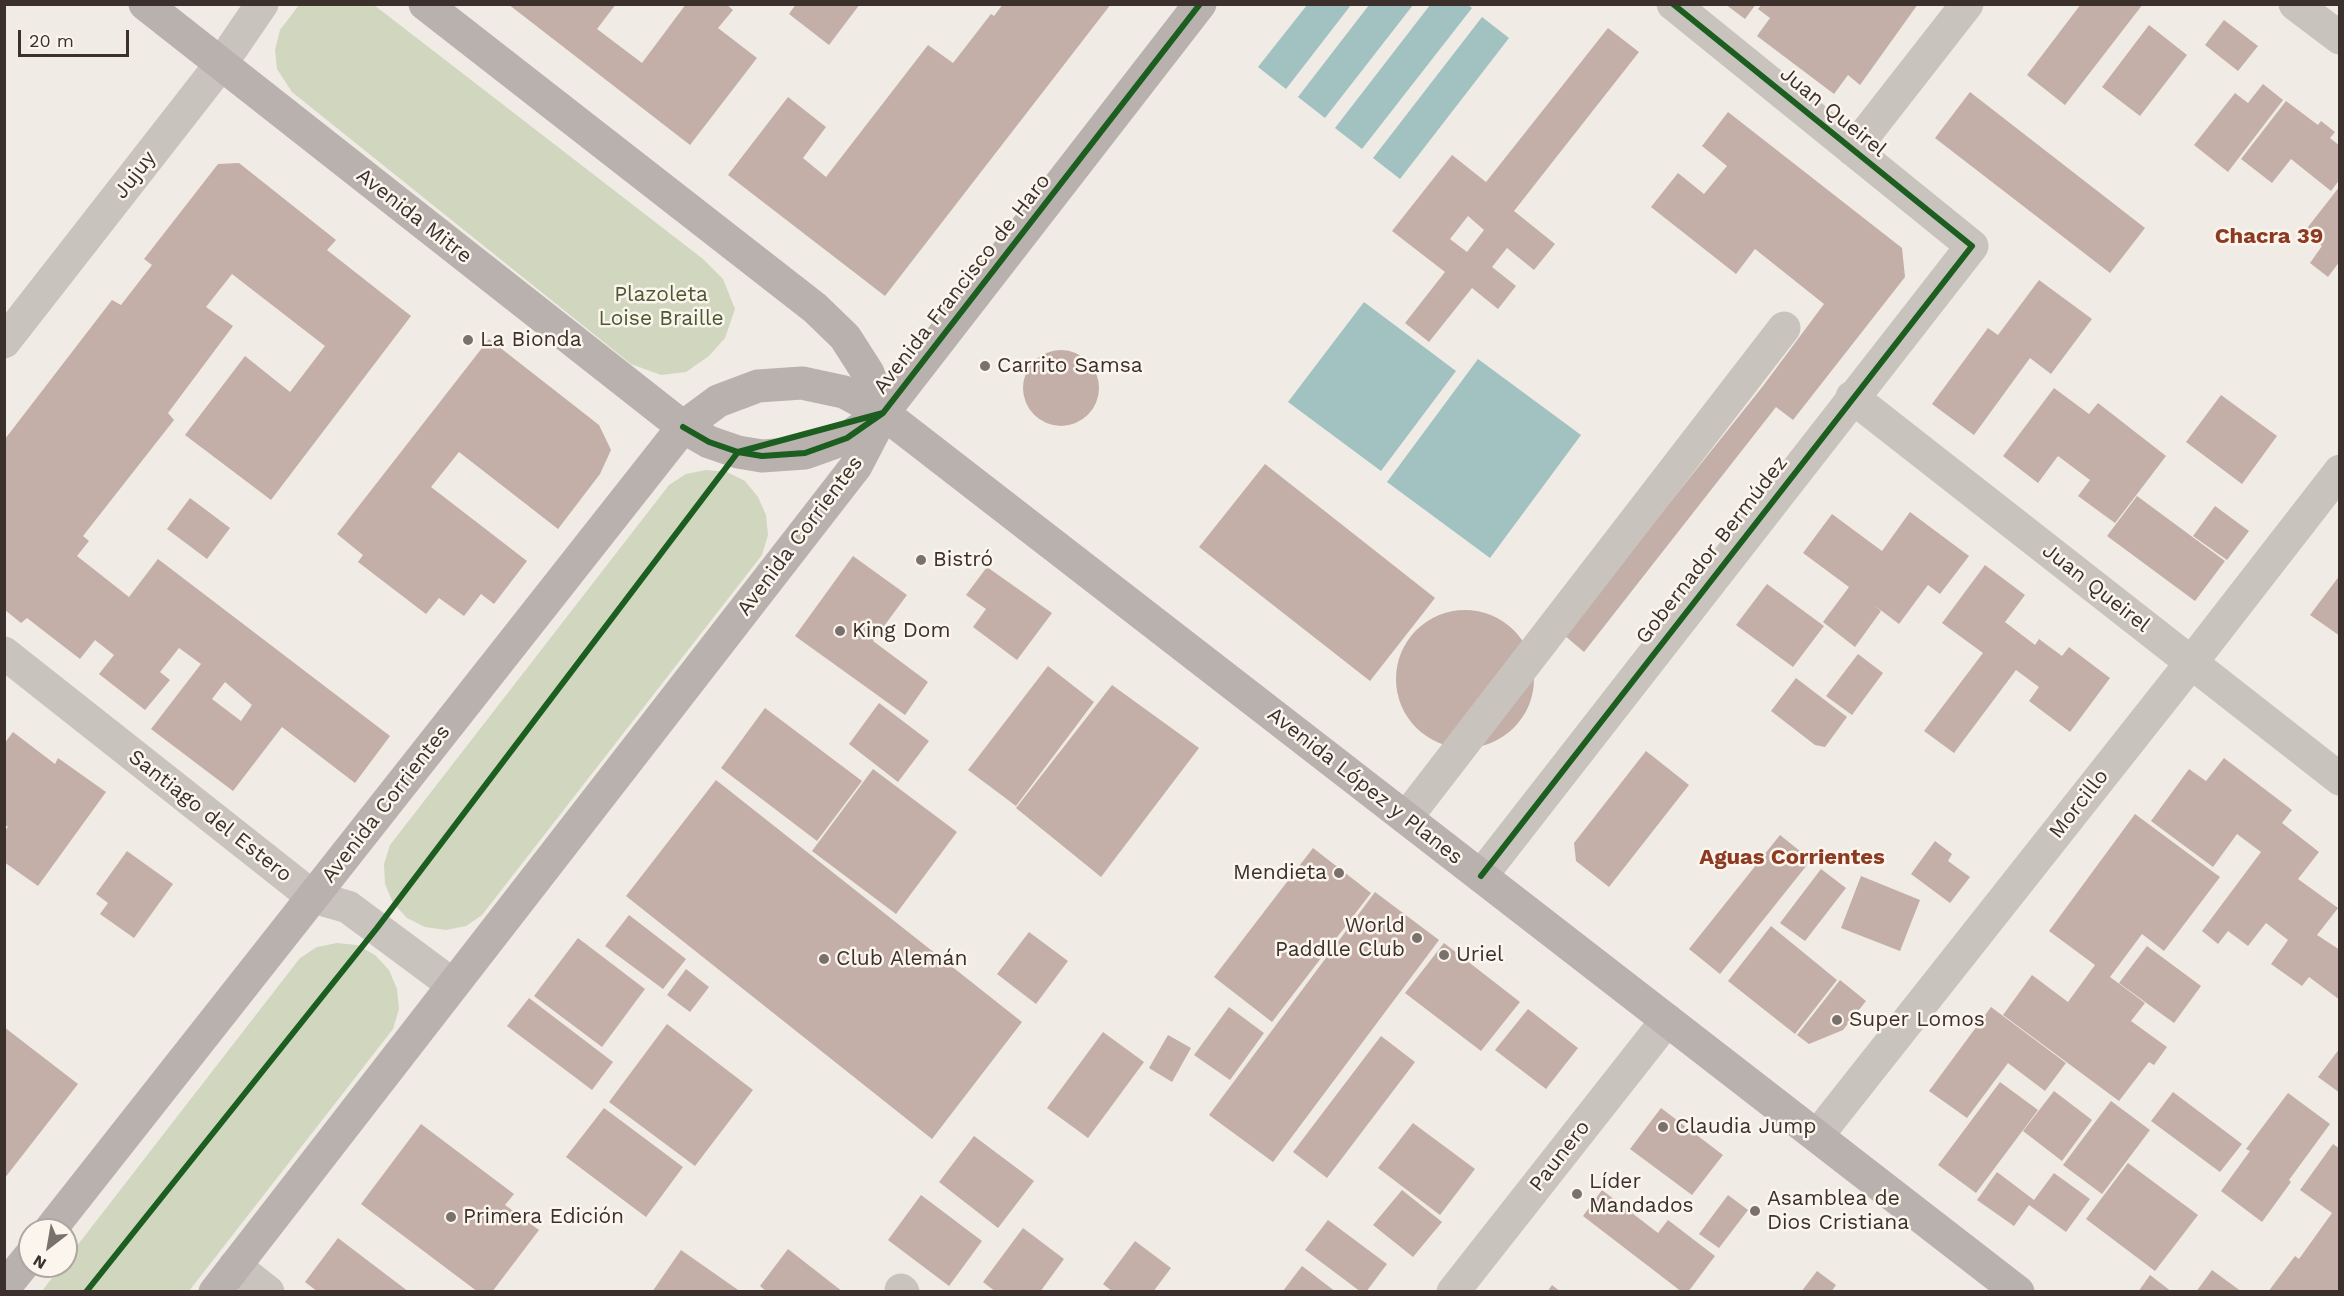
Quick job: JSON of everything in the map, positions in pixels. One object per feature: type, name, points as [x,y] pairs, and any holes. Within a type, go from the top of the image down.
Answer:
[{"type":"main road","name":"Avenida Mitre","points":[[145,4],[683,427]]},
{"type":"main road","points":[[425,4],[815,308],[845,338],[868,374],[883,413]]},
{"type":"main road","name":"Avenida Francisco de Haro","points":[[683,427],[709,442],[738,452],[762,456],[806,453],[847,438],[883,413],[1200,4]]},
{"type":"main road","name":"Avenida Corrientes","points":[[59,1218],[683,427],[718,401],[758,386],[802,383],[844,392],[883,413],[871,441],[856,466],[215,1292]]},
{"type":"main road","name":"Avenida López y Planes","points":[[883,413],[2018,1292]]},
{"type":"main road","points":[[4,1288],[18,1271]]},
{"type":"street","name":"Jujuy","points":[[4,342],[221,64],[262,4]]},
{"type":"street","name":"Juan Queirel","points":[[1673,4],[1972,246]]},
{"type":"street","points":[[1853,150],[1967,4]]},
{"type":"street","points":[[2295,4],[2340,38]]},
{"type":"street","name":"Gobernador Bermúdez","points":[[1480,876],[1972,246]]},
{"type":"street","points":[[1406,818],[1784,328]]},
{"type":"street","name":"Juan Queirel","points":[[1852,397],[2340,779]]},
{"type":"street","name":"Morcillo","points":[[1817,1136],[2340,471]]},
{"type":"street","name":"Santiago del Estero","points":[[4,653],[313,897],[348,907],[453,985]]},
{"type":"street","name":"Paunero","points":[[1453,1292],[1667,1020]]},
{"type":"street","points":[[235,1266],[268,1292]]},
{"type":"green space","name":"Plazoleta Loise Braille","points":[[299,5],[374,5],[703,259],[723,279],[735,309],[725,338],[709,356],[686,372],[661,375],[631,364],[292,92],[277,69],[275,50],[280,30]]},
{"type":"green space","points":[[706,470],[727,472],[745,481],[758,497],[766,515],[768,535],[762,555],[482,915],[466,926],[446,930],[425,927],[407,918],[393,903],[385,884],[384,864],[390,845],[669,485],[686,474]]},
{"type":"green space","points":[[337,943],[357,945],[375,955],[389,970],[397,989],[399,1009],[393,1029],[189,1291],[42,1291],[52,1278],[78,1278],[78,1245],[300,958],[317,947]]},
{"type":"water","points":[[1307,5],[1351,5],[1286,89],[1258,67]]},
{"type":"water","points":[[1369,5],[1413,5],[1325,118],[1298,97]]},
{"type":"water","points":[[1430,5],[1468,5],[1472,8],[1362,149],[1335,128]]},
{"type":"water","points":[[1482,17],[1509,38],[1400,179],[1373,158]]},
{"type":"water","points":[[1364,302],[1456,371],[1381,471],[1288,402]]},
{"type":"water","points":[[1478,359],[1581,435],[1490,558],[1387,482]]},
{"type":"building","points":[[508,4],[616,4],[597,29],[642,63],[686,4],[726,4],[733,10],[718,28],[757,58],[690,145]]},
{"type":"building","points":[[796,4],[860,4],[829,45],[789,14]]},
{"type":"building","points":[[1003,4],[1111,4],[885,296],[728,175],[788,97],[826,127],[803,158],[826,177],[928,45],[953,63],[991,14],[994,16]]},
{"type":"building","points":[[1725,4],[1756,4],[1745,19]]},
{"type":"building","points":[[1762,4],[1918,4],[1860,85],[1848,75],[1834,94],[1757,36],[1770,18],[1758,9]]},
{"type":"building","points":[[2081,4],[2143,4],[2065,105],[2027,75]]},
{"type":"building","points":[[2224,20],[2258,46],[2238,71],[2205,45]]},
{"type":"building","points":[[2149,25],[2187,55],[2140,116],[2102,87]]},
{"type":"building","points":[[1608,28],[1639,52],[1514,211],[1555,244],[1534,270],[1507,248],[1492,267],[1516,286],[1498,309],[1472,288],[1429,342],[1405,323],[1445,272],[1392,231],[1452,155],[1486,182]],"holes":[[[1468,216],[1484,230],[1467,252],[1450,239]]]},
{"type":"building","points":[[2263,84],[2283,100],[2228,172],[2194,145],[2235,93],[2248,103]]},
{"type":"building","points":[[1970,92],[2145,228],[2110,273],[1935,138]]},
{"type":"building","points":[[2286,101],[2318,125],[2321,121],[2335,132],[2330,138],[2340,146],[2340,179],[2331,191],[2291,159],[2272,183],[2241,159]]},
{"type":"building","points":[[1728,112],[1902,248],[1905,277],[1793,420],[1776,407],[1584,652],[1564,635],[1763,386],[1824,304],[1755,249],[1736,274],[1651,207],[1678,173],[1704,194],[1727,166],[1702,146]]},
{"type":"building","points":[[239,163],[336,240],[327,250],[411,316],[271,500],[185,435],[245,356],[290,392],[325,346],[232,274],[206,307],[233,326],[168,413],[174,420],[83,536],[89,541],[77,556],[129,597],[158,559],[390,736],[355,783],[282,727],[233,791],[151,729],[201,664],[179,648],[160,672],[170,680],[145,710],[99,674],[114,655],[95,640],[80,659],[27,618],[21,623],[5,610],[5,439],[112,300],[121,305],[152,265],[144,259],[218,164]],"holes":[[[225,682],[252,705],[241,721],[212,699]]]},
{"type":"building","points":[[2340,186],[2340,261],[2328,277],[2310,263],[2322,246],[2304,232]]},
{"type":"building","points":[[2039,280],[2092,319],[2051,374],[2030,358],[1974,435],[1932,404],[1988,328],[1998,335]]},
{"type":"building","points":[[489,339],[599,425],[611,450],[600,474],[558,529],[459,452],[431,487],[527,561],[494,604],[481,594],[464,616],[439,598],[426,614],[358,562],[363,555],[337,534]]},
{"type":"building","points":[[1061,350],[1076,353],[1088,361],[1096,373],[1099,388],[1096,403],[1088,415],[1076,423],[1061,426],[1046,423],[1034,415],[1026,403],[1023,388],[1026,373],[1034,361],[1046,353]]},
{"type":"building","points":[[2054,388],[2089,414],[2098,403],[2166,456],[2115,523],[2078,496],[2090,480],[2058,456],[2038,483],[2003,456]]},
{"type":"building","points":[[2221,395],[2277,436],[2242,484],[2186,442]]},
{"type":"building","points":[[1265,464],[1435,598],[1370,681],[1199,547]]},
{"type":"building","points":[[2137,496],[2225,561],[2195,601],[2107,536]]},
{"type":"building","points":[[190,498],[230,528],[207,559],[167,529]]},
{"type":"building","points":[[2215,506],[2249,531],[2227,560],[2193,536]]},
{"type":"building","points":[[1910,512],[1969,556],[1940,594],[1928,585],[1899,624],[1874,605],[1881,611],[1855,647],[1823,622],[1849,587],[1803,553],[1832,514],[1882,551]]},
{"type":"building","points":[[853,556],[907,595],[873,641],[928,682],[905,715],[795,636]]},
{"type":"building","points":[[1985,565],[2025,595],[2005,622],[2035,645],[2039,639],[2062,656],[2069,647],[2110,678],[2070,732],[2029,701],[2039,687],[2016,670],[1954,753],[1924,731],[1983,653],[1942,623]]},
{"type":"building","points":[[987,567],[1052,613],[1017,660],[973,627],[986,609],[966,595]]},
{"type":"building","points":[[2340,575],[2340,636],[2310,615]]},
{"type":"building","points":[[1767,584],[1824,626],[1793,667],[1736,625]]},
{"type":"building","points":[[1465,610],[1491,615],[1514,630],[1529,653],[1534,679],[1529,705],[1514,728],[1491,743],[1465,748],[1439,743],[1416,728],[1401,705],[1396,679],[1401,653],[1416,630],[1439,615]]},
{"type":"building","points":[[1858,654],[1883,673],[1852,715],[1826,696]]},
{"type":"building","points":[[1048,666],[1094,702],[1016,806],[968,770]]},
{"type":"building","points":[[1796,678],[1847,717],[1825,747],[1815,745],[1771,711]]},
{"type":"building","points":[[1112,685],[1199,748],[1101,877],[1016,808]]},
{"type":"building","points":[[879,703],[929,741],[898,782],[849,744]]},
{"type":"building","points":[[765,708],[862,781],[817,841],[721,768]]},
{"type":"building","points":[[13,732],[55,764],[58,758],[106,792],[38,886],[4,862],[4,831],[8,827],[4,824],[4,744]]},
{"type":"building","points":[[1646,751],[1689,785],[1609,887],[1576,861],[1574,843]]},
{"type":"building","points":[[2224,758],[2292,810],[2282,823],[2319,852],[2298,879],[2338,908],[2317,935],[2340,950],[2340,1000],[2309,977],[2302,986],[2271,964],[2288,940],[2266,923],[2248,946],[2228,931],[2218,944],[2202,931],[2261,852],[2237,834],[2213,867],[2151,821],[2189,769],[2206,781]]},
{"type":"building","points":[[873,769],[957,832],[896,914],[812,851]]},
{"type":"building","name":"Club Alemán","points":[[716,780],[1022,1022],[932,1139],[626,896]]},
{"type":"building","points":[[2135,814],[2220,877],[2164,951],[2142,934],[2110,977],[2145,1003],[2131,1021],[2167,1047],[2154,1065],[2149,1062],[2119,1101],[2003,1015],[2032,975],[2068,1002],[2095,965],[2049,931]]},
{"type":"building","points":[[1780,835],[1811,860],[1720,974],[1689,949]]},
{"type":"building","points":[[1935,841],[1952,854],[1948,861],[1970,877],[1950,903],[1911,874]]},
{"type":"building","points":[[1313,848],[1371,893],[1272,1022],[1214,977]]},
{"type":"building","points":[[127,851],[173,884],[134,938],[100,914],[108,903],[96,894]]},
{"type":"building","points":[[1821,869],[1846,888],[1805,941],[1780,923]]},
{"type":"building","points":[[1861,876],[1920,900],[1900,951],[1841,928]]},
{"type":"building","points":[[1375,892],[1439,940],[1273,1162],[1209,1115]]},
{"type":"building","points":[[629,915],[686,959],[663,989],[605,946]]},
{"type":"building","points":[[1771,926],[1837,980],[1795,1034],[1728,981]]},
{"type":"building","points":[[1029,932],[1068,961],[1036,1004],[997,974]]},
{"type":"building","points":[[578,938],[645,989],[602,1047],[534,996]]},
{"type":"building","points":[[1444,943],[1520,1002],[1481,1051],[1405,993]]},
{"type":"building","points":[[2147,946],[2201,986],[2174,1023],[2119,983]]},
{"type":"building","points":[[686,969],[709,987],[690,1012],[667,995]]},
{"type":"building","points":[[1840,980],[1866,1001],[1843,1030],[1809,1044],[1797,1035]]},
{"type":"building","points":[[529,998],[613,1062],[592,1090],[507,1026]]},
{"type":"building","points":[[1229,1007],[1264,1033],[1230,1080],[1194,1055]]},
{"type":"building","points":[[1991,1007],[2066,1063],[2045,1091],[2008,1063],[1967,1118],[1929,1091]]},
{"type":"building","points":[[1528,1009],[1578,1048],[1546,1089],[1495,1050]]},
{"type":"building","points":[[667,1024],[753,1090],[695,1166],[609,1102]]},
{"type":"building","points":[[4,1027],[78,1084],[4,1179]]},
{"type":"building","points":[[1103,1032],[1144,1062],[1088,1138],[1047,1108]]},
{"type":"building","points":[[1168,1035],[1191,1048],[1172,1082],[1149,1068]]},
{"type":"building","points":[[1381,1036],[1415,1062],[1327,1178],[1293,1152]]},
{"type":"building","points":[[2340,1048],[2340,1093],[2318,1077]]},
{"type":"building","points":[[2000,1082],[2038,1110],[1976,1193],[1938,1165]]},
{"type":"building","points":[[2054,1091],[2092,1120],[2062,1161],[2023,1131]]},
{"type":"building","points":[[2173,1092],[2242,1144],[2220,1172],[2151,1121]]},
{"type":"building","points":[[2288,1093],[2330,1124],[2262,1222],[2221,1191],[2250,1151],[2246,1149]]},
{"type":"building","points":[[2111,1101],[2150,1130],[2102,1194],[2063,1165]]},
{"type":"building","points":[[604,1108],[683,1167],[646,1217],[566,1157]]},
{"type":"building","points":[[1661,1108],[1723,1155],[1692,1195],[1630,1149]]},
{"type":"building","points":[[1413,1123],[1475,1169],[1440,1215],[1378,1168]]},
{"type":"building","name":"Primera Edición","points":[[421,1124],[514,1194],[505,1205],[539,1230],[492,1292],[478,1292],[361,1204]]},
{"type":"building","points":[[974,1136],[1034,1181],[998,1228],[939,1182]]},
{"type":"building","points":[[2333,1144],[2340,1149],[2340,1292],[2268,1292],[2295,1256],[2299,1259],[2332,1213],[2300,1190]]},
{"type":"building","points":[[2128,1163],[2198,1215],[2155,1271],[2086,1219]]},
{"type":"building","points":[[1997,1172],[2034,1200],[2054,1173],[2090,1199],[2066,1232],[2029,1205],[2014,1226],[1977,1200]]},
{"type":"building","points":[[1402,1190],[1442,1222],[1413,1257],[1373,1225]]},
{"type":"building","points":[[1602,1190],[1658,1233],[1668,1220],[1715,1256],[1688,1292],[1682,1292],[1583,1216]]},
{"type":"building","points":[[921,1195],[982,1241],[949,1286],[888,1240]]},
{"type":"building","points":[[1728,1195],[1748,1210],[1719,1248],[1699,1234]]},
{"type":"building","points":[[1328,1220],[1387,1264],[1366,1292],[1361,1292],[1305,1250]]},
{"type":"building","points":[[1023,1228],[1064,1259],[1040,1292],[996,1292],[983,1282]]},
{"type":"building","points":[[338,1238],[409,1292],[318,1292],[305,1282]]},
{"type":"building","points":[[1135,1241],[1171,1268],[1153,1292],[1113,1292],[1103,1284]]},
{"type":"building","points":[[788,1249],[843,1292],[767,1292],[760,1286]]},
{"type":"building","points":[[681,1250],[741,1292],[652,1292]]},
{"type":"building","points":[[1302,1266],[1336,1292],[1283,1291]]},
{"type":"building","points":[[2212,1270],[2242,1292],[2196,1292]]},
{"type":"building","points":[[1817,1271],[1836,1285],[1831,1292],[1801,1292]]},
{"type":"building","points":[[2150,1275],[2172,1292],[2138,1292]]},
{"type":"building","points":[[1552,1285],[1561,1292],[1547,1292]]},
{"type":"cycle path","points":[[683,427],[709,442],[738,452],[762,456],[805,453],[847,438],[883,413],[1200,4]]},
{"type":"cycle path","points":[[1481,876],[1972,246],[1673,4]]},
{"type":"cycle path","points":[[86,1292],[377,928],[738,452],[883,413]]},
{"type":"place","name":"La Bionda","points":[[468,340]]},
{"type":"place","name":"Carrito Samsa","points":[[985,366]]},
{"type":"place","name":"Bistró","points":[[921,560]]},
{"type":"place","name":"King Dom","points":[[840,631]]},
{"type":"place","name":"Mendieta","points":[[1339,873]]},
{"type":"place","name":"World Paddlle Club","points":[[1417,938]]},
{"type":"place","name":"Uriel","points":[[1444,955]]},
{"type":"place","name":"Club Alemán","points":[[824,959]]},
{"type":"place","name":"Super Lomos","points":[[1837,1020]]},
{"type":"place","name":"Claudia Jump","points":[[1663,1127]]},
{"type":"place","name":"Líder Mandados","points":[[1577,1194]]},
{"type":"place","name":"Asamblea de Dios Cristiana","points":[[1755,1211]]},
{"type":"place","name":"Primera Edición","points":[[451,1217]]},
{"type":"district","name":"Chacra 39","points":[[2269,237]]},
{"type":"district","name":"Aguas Corrientes","points":[[1792,858]]}]
